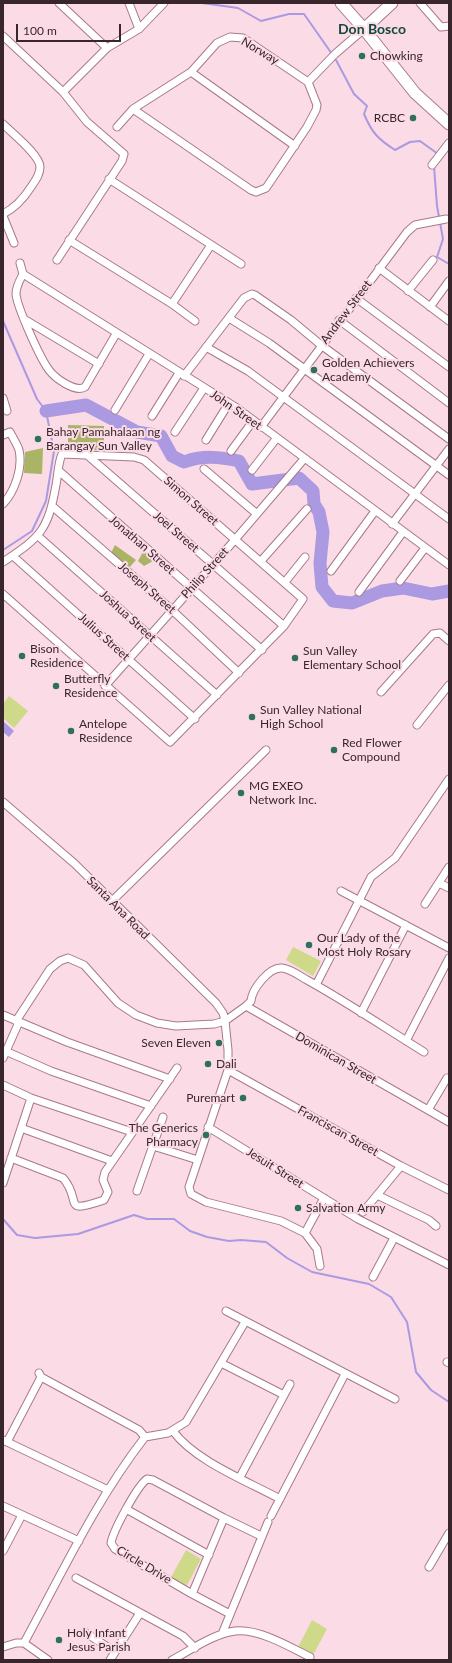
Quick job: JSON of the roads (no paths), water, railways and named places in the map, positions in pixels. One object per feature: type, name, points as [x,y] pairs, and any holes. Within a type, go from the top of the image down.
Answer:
[{"type":"main road","points":[[341,3],[415,92],[449,124]]},
{"type":"main road","points":[[364,29],[392,3]]},
{"type":"street","points":[[59,3],[107,48]]},
{"type":"street","points":[[129,3],[139,29]]},
{"type":"street","points":[[63,92],[107,48],[139,29],[164,3]]},
{"type":"street","points":[[420,3],[441,27],[449,26]]},
{"type":"street","points":[[133,109],[256,192],[266,188],[295,146],[316,110],[317,105],[308,82],[335,54],[364,29]]},
{"type":"street","points":[[3,36],[63,92],[87,122],[124,154],[122,161],[57,260]]},
{"type":"street","name":"Norway","points":[[117,127],[133,109],[190,72],[217,43],[230,37],[243,38],[308,82]]},
{"type":"street","points":[[190,72],[295,146]]},
{"type":"street","points":[[3,124],[36,156],[40,166],[39,176],[25,195],[12,210],[3,215],[14,243]]},
{"type":"street","points":[[432,165],[449,143]]},
{"type":"street","points":[[109,179],[241,264]]},
{"type":"street","name":"Andrew Street","points":[[261,427],[320,345],[411,228],[415,225],[445,220]]},
{"type":"street","points":[[69,240],[172,304],[195,322]]},
{"type":"street","points":[[172,304],[212,245]]},
{"type":"street","points":[[408,291],[432,260]]},
{"type":"street","points":[[20,263],[23,274],[17,285],[16,293],[24,318],[47,368],[54,376],[68,385],[77,388],[85,387],[116,334]]},
{"type":"street","points":[[379,268],[449,321]]},
{"type":"street","name":"John Street","points":[[23,274],[116,334],[229,403],[402,532],[449,565]]},
{"type":"street","points":[[430,307],[449,281]]},
{"type":"street","points":[[152,416],[181,374],[206,347],[244,298],[252,294],[256,294],[291,320],[320,345],[449,439]]},
{"type":"street","points":[[356,298],[449,367]]},
{"type":"street","points":[[24,318],[99,364]]},
{"type":"street","points":[[229,318],[269,343],[449,475]]},
{"type":"street","points":[[339,320],[449,403]]},
{"type":"street","points":[[206,347],[248,371],[449,519]]},
{"type":"street","points":[[115,410],[149,354]]},
{"type":"street","points":[[175,432],[204,388]]},
{"type":"street","points":[[3,398],[7,411]]},
{"type":"street","points":[[206,440],[229,403]]},
{"type":"street","points":[[232,451],[253,421]]},
{"type":"street","points":[[3,504],[14,486],[19,466],[18,450],[7,434]]},
{"type":"street","points":[[252,470],[276,439]]},
{"type":"street","points":[[392,524],[449,449]]},
{"type":"street","name":"Simon Street","points":[[59,471],[60,458],[64,454],[134,457],[144,460],[303,599],[284,626]]},
{"type":"street","name":"Joel Street","points":[[86,454],[284,626]]},
{"type":"street","name":"Philip Street","points":[[105,686],[236,539],[304,459]]},
{"type":"street","points":[[204,469],[257,514]]},
{"type":"street","points":[[3,562],[38,536],[46,523],[52,506],[59,471]]},
{"type":"street","name":"Jonathan Street","points":[[59,471],[262,650]]},
{"type":"street","name":"Joseph Street","points":[[52,506],[172,610],[239,673]]},
{"type":"street","points":[[261,561],[307,509]]},
{"type":"street","points":[[331,571],[375,511]]},
{"type":"street","points":[[358,592],[402,532]]},
{"type":"street","name":"Joshua Street","points":[[38,536],[217,696]]},
{"type":"street","points":[[400,581],[425,548]]},
{"type":"street","name":"Julius Street","points":[[13,556],[195,719]]},
{"type":"street","points":[[285,582],[305,557]]},
{"type":"street","points":[[3,594],[105,686],[170,742],[195,719],[284,626]]},
{"type":"street","points":[[381,692],[433,634],[440,633],[449,641]]},
{"type":"street","points":[[418,725],[449,685]]},
{"type":"street","points":[[112,901],[266,750]]},
{"type":"street","points":[[316,985],[372,877],[396,858],[446,791],[449,779]]},
{"type":"street","name":"Santa Ana Road","points":[[3,802],[75,864],[216,1004],[223,1013],[225,1021]]},
{"type":"street","points":[[426,904],[449,867]]},
{"type":"street","points":[[439,883],[449,888]]},
{"type":"street","points":[[341,891],[449,948]]},
{"type":"street","points":[[361,1013],[406,925]]},
{"type":"street","points":[[151,1106],[4,1053],[19,1022],[19,1014],[24,1010],[50,970],[60,961],[68,958],[77,960],[84,965],[118,1003],[144,1019],[176,1026],[214,1024],[225,1021],[248,1002],[263,979],[277,968],[286,968],[424,1052]]},
{"type":"street","points":[[406,1041],[449,958]]},
{"type":"street","name":"Dominican Street","points":[[248,1002],[449,1122]]},
{"type":"street","points":[[3,1015],[67,1042],[170,1079]]},
{"type":"street","points":[[225,1021],[228,1050],[228,1070],[189,1187],[191,1194],[206,1202],[281,1221],[305,1233],[317,1249],[320,1266]]},
{"type":"street","points":[[11,1158],[63,1178],[68,1185],[74,1203],[78,1206],[83,1207],[104,1200],[108,1196],[108,1192],[103,1178],[112,1161],[177,1068]]},
{"type":"street","name":"Franciscan Street","points":[[228,1070],[401,1166],[449,1190]]},
{"type":"street","points":[[428,1110],[447,1078]]},
{"type":"street","points":[[3,1085],[31,1098],[132,1132]]},
{"type":"street","points":[[3,1183],[31,1098]]},
{"type":"street","points":[[137,1191],[163,1117]]},
{"type":"street","name":"Jesuit Street","points":[[208,1127],[358,1219],[449,1265]]},
{"type":"street","points":[[21,1128],[112,1161]]},
{"type":"street","points":[[153,1146],[198,1160]]},
{"type":"street","points":[[363,1212],[401,1166]]},
{"type":"street","points":[[377,1194],[429,1220],[436,1226]]},
{"type":"street","points":[[305,1233],[324,1198]]},
{"type":"street","points":[[373,1277],[394,1238]]},
{"type":"street","points":[[226,1311],[395,1399]]},
{"type":"street","points":[[24,1643],[79,1541],[126,1461],[145,1437],[173,1432],[186,1422],[245,1322]]},
{"type":"street","points":[[221,1363],[284,1395]]},
{"type":"street","points":[[222,1634],[261,1536],[345,1374]]},
{"type":"street","points":[[108,1490],[5,1441],[40,1375],[139,1430],[145,1437]]},
{"type":"street","points":[[240,1477],[290,1384]]},
{"type":"street","points":[[173,1432],[181,1442],[199,1455],[280,1499]]},
{"type":"street","name":"Circle Drive","points":[[230,1614],[192,1594],[113,1547],[112,1539],[126,1509],[144,1480],[150,1479],[261,1536]]},
{"type":"street","points":[[3,1506],[79,1541]]},
{"type":"street","points":[[126,1509],[209,1555]]},
{"type":"street","points":[[3,1551],[22,1515]]},
{"type":"street","points":[[192,1594],[224,1518]]},
{"type":"street","points":[[429,1567],[449,1533]]},
{"type":"street","points":[[76,1578],[183,1636],[195,1648]]},
{"type":"street","points":[[110,1660],[140,1613]]},
{"type":"street","points":[[172,1660],[222,1634],[235,1631],[256,1632],[310,1657]]},
{"type":"street","points":[[86,1633],[115,1652]]},
{"type":"street","points":[[3,1647],[16,1643],[24,1643],[48,1660]]},
{"type":"waterway","points":[[202,3],[238,8],[261,21],[289,14],[304,14],[332,54]]},
{"type":"waterway","points":[[336,60],[354,94],[367,106],[364,114],[373,131],[380,139],[395,150],[410,142],[420,141],[438,154]]},
{"type":"waterway","points":[[434,166],[437,206],[443,239],[437,257],[449,264]]},
{"type":"waterway","points":[[3,321],[37,399],[46,411],[54,451],[46,501],[32,531],[3,550]]},
{"type":"waterway","points":[[46,411],[86,405],[137,432],[161,436],[172,456],[184,462],[198,458],[212,457],[239,461],[252,484],[299,478],[313,491],[314,504],[319,512],[323,532],[320,563],[322,587],[333,601],[352,603],[382,591],[403,588],[432,594],[449,591]]},
{"type":"waterway","points":[[3,1219],[17,1235],[35,1238],[78,1234],[134,1215],[147,1219],[174,1219],[190,1231],[207,1237],[229,1241],[241,1240],[266,1242],[287,1258],[312,1272],[369,1284],[391,1297],[407,1322],[416,1372],[431,1390],[449,1402]]},
{"type":"place","name":"Chowking","points":[[362,56]]},
{"type":"place","name":"RCBC","points":[[413,118]]},
{"type":"place","name":"Golden Achievers Academy","points":[[314,370]]},
{"type":"place","name":"Bahay Pamahalaan ng Barangay Sun Valley","points":[[38,439]]},
{"type":"place","name":"Bison Residence","points":[[22,656]]},
{"type":"place","name":"Sun Valley Elementary School","points":[[295,658]]},
{"type":"place","name":"Butterfly Residence","points":[[56,686]]},
{"type":"place","name":"Sun Valley National High School","points":[[252,717]]},
{"type":"place","name":"Antelope Residence","points":[[71,731]]},
{"type":"place","name":"Red Flower Compound","points":[[334,750]]},
{"type":"place","name":"MG EXEO Network Inc.","points":[[241,793]]},
{"type":"place","name":"Our Lady of the Most Holy Rosary","points":[[309,945]]},
{"type":"place","name":"Seven Eleven","points":[[219,1043]]},
{"type":"place","name":"Dali","points":[[208,1064]]},
{"type":"place","name":"Puremart","points":[[243,1098]]},
{"type":"place","name":"The Generics Pharmacy","points":[[206,1135]]},
{"type":"place","name":"Salvation Army","points":[[298,1208]]},
{"type":"place","name":"Holy Infant Jesus Parish","points":[[59,1640]]},
{"type":"district","name":"Don Bosco","points":[[372,29]]}]
